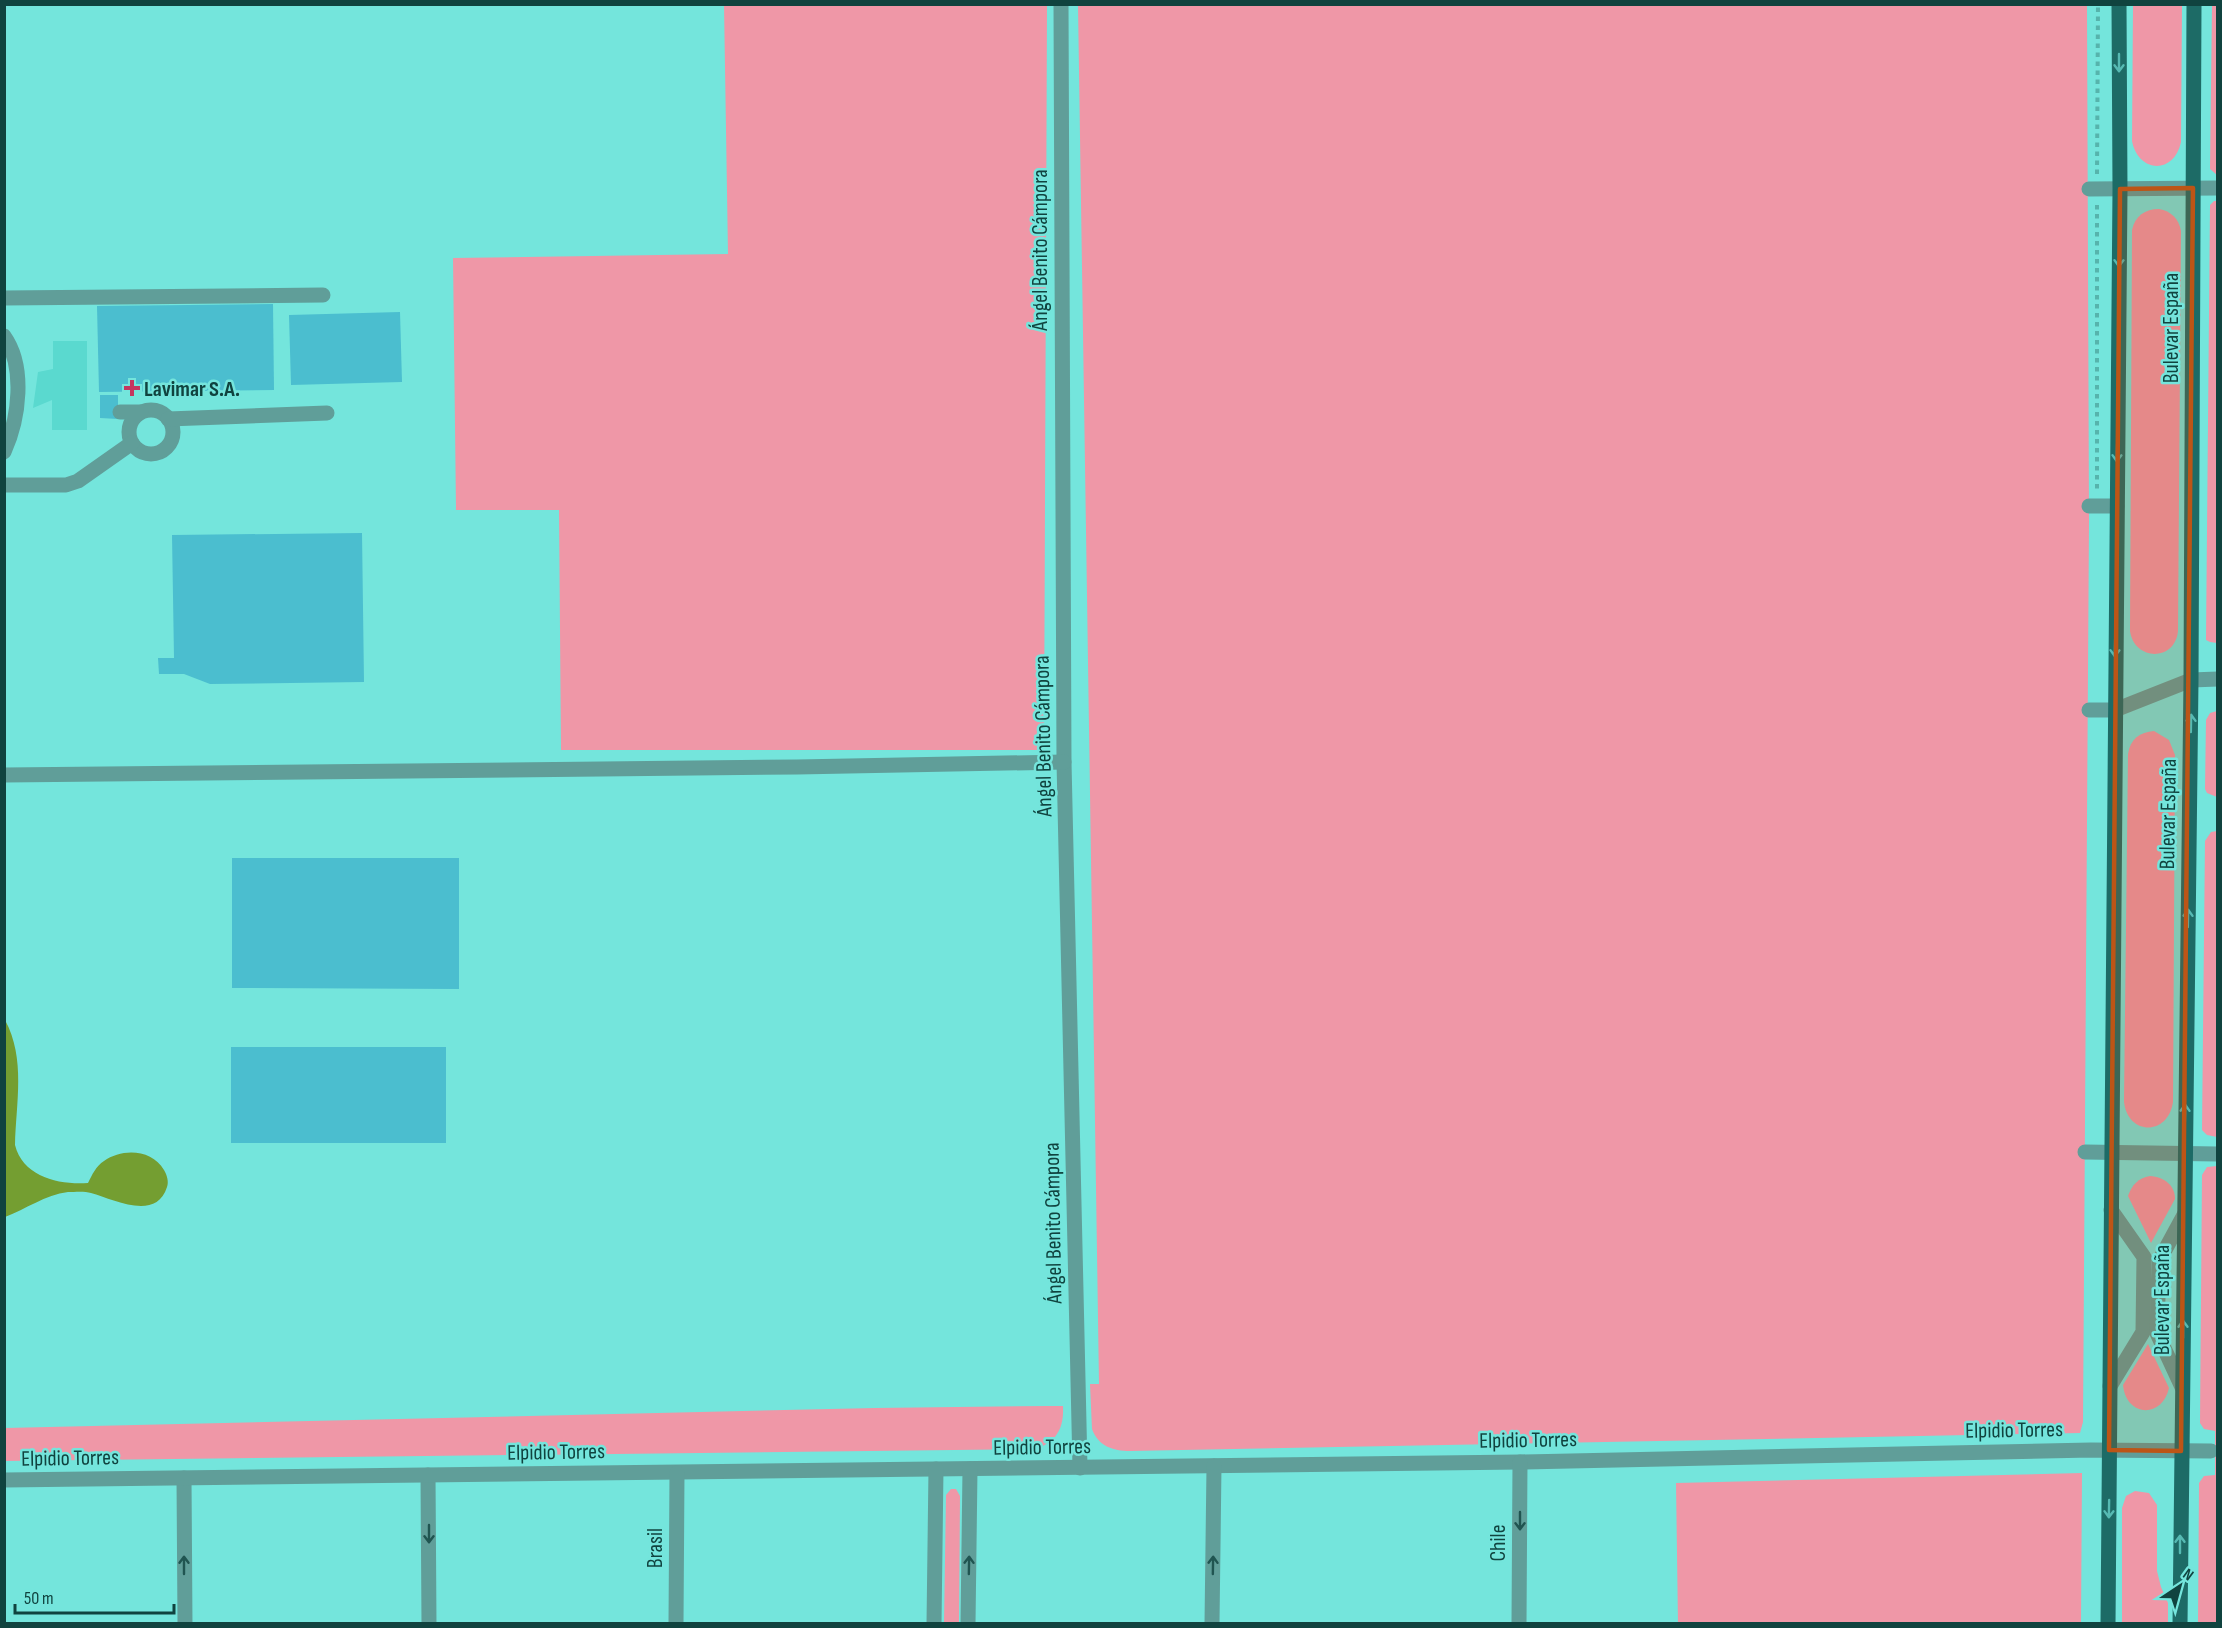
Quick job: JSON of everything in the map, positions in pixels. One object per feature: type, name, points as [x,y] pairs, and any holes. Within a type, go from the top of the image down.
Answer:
[{"type":"main road","points":[[2108,1623],[2120,189],[2119,4]]},
{"type":"main road","name":"Bulevar España","points":[[2180,1623],[2191,680],[2194,4]]},
{"type":"street","name":"Ángel Benito Cámpora","points":[[1060,4],[1064,762],[1080,1468]]},
{"type":"street","points":[[2089,189],[2217,188]]},
{"type":"street","points":[[4,298],[323,295]]},
{"type":"street","points":[[4,336],[17,366],[16,416],[4,452]]},
{"type":"street","points":[[120,412],[155,411],[168,419],[327,413]]},
{"type":"street","points":[[141,412],[130,429],[132,443],[143,452],[162,451],[170,444],[173,434],[168,419]]},
{"type":"street","points":[[4,485],[66,485],[78,481],[132,443]]},
{"type":"street","points":[[2089,506],[2117,506]]},
{"type":"street","points":[[2089,710],[2115,710],[2191,680],[2217,679]]},
{"type":"street","points":[[4,775],[1064,762]]},
{"type":"street","points":[[2085,1152],[2217,1154]]},
{"type":"street","points":[[2110,1386],[2143,1332],[2144,1257],[2111,1210]]},
{"type":"street","points":[[2182,1387],[2157,1333],[2159,1261],[2184,1215]]},
{"type":"street","name":"Elpidio Torres","points":[[4,1480],[1520,1462],[2080,1450],[2211,1451]]},
{"type":"street","name":"Chile","points":[[1519,1623],[1520,1462]]},
{"type":"street","points":[[1212,1623],[1214,1466]]},
{"type":"street","points":[[934,1623],[936,1469]]},
{"type":"street","points":[[968,1623],[970,1469]]},
{"type":"street","name":"Brasil","points":[[676,1623],[677,1473]]},
{"type":"street","points":[[429,1475],[429,1623]]},
{"type":"street","points":[[184,1478],[184,1623]]},
{"type":"highlighted area","points":[[2193,188],[2181,1451],[2109,1450],[2120,189]]},
{"type":"shaded area","points":[[2217,4],[2217,175],[2210,169],[2212,5]]},
{"type":"shaded area","points":[[724,5],[1047,5],[1044,750],[561,750],[559,510],[456,510],[453,258],[728,254]]},
{"type":"shaded area","points":[[1078,5],[2087,5],[2089,520],[2083,1422],[2080,1433],[1130,1451],[1118,1450],[1098,1440],[1092,1429],[1090,1384],[1099,1384]]},
{"type":"shaded area","points":[[2133,5],[2182,5],[2181,142],[2177,153],[2164,165],[2148,164],[2141,159],[2132,141]]},
{"type":"shaded area","points":[[2218,201],[2217,643],[2206,640],[2210,205]]},
{"type":"shaded area","points":[[2159,209],[2174,216],[2181,231],[2178,631],[2170,648],[2163,653],[2154,654],[2139,648],[2133,641],[2130,631],[2132,230],[2141,214]]},
{"type":"shaded area","points":[[53,341],[87,341],[87,430],[52,430],[52,400],[33,408],[38,372],[53,369]]},
{"type":"shaded area","points":[[2218,711],[2217,797],[2207,793],[2205,789],[2206,720],[2210,713]]},
{"type":"shaded area","points":[[2154,731],[2169,740],[2175,755],[2173,1102],[2170,1113],[2164,1121],[2148,1128],[2133,1121],[2127,1113],[2124,1102],[2128,754],[2136,737]]},
{"type":"shaded area","points":[[2217,831],[2218,1623],[2198,1624],[2199,1483],[2204,1476],[2215,1475],[2215,1431],[2204,1429],[2200,1423],[2202,1175],[2207,1167],[2217,1166],[2217,1137],[2207,1135],[2202,1130],[2205,841],[2211,832]]},
{"type":"shaded area","points":[[5,1020],[12,1035],[18,1066],[15,1145],[26,1165],[34,1172],[54,1180],[88,1183],[99,1165],[111,1157],[128,1153],[144,1154],[159,1163],[168,1181],[161,1198],[154,1204],[133,1205],[89,1192],[68,1192],[43,1199],[5,1217]]},
{"type":"shaded area","points":[[2150,1176],[2168,1183],[2175,1199],[2151,1243],[2128,1196],[2136,1183]]},
{"type":"shaded area","points":[[2148,1344],[2169,1388],[2159,1405],[2144,1410],[2130,1403],[2123,1385]]},
{"type":"shaded area","points":[[1063,1406],[1058,1433],[1049,1442],[1036,1449],[5,1461],[5,1428],[875,1408]]},
{"type":"shaded area","points":[[2082,1473],[2081,1623],[1678,1623],[1676,1483]]},
{"type":"shaded area","points":[[951,1489],[956,1489],[960,1496],[959,1623],[944,1623],[946,1495]]},
{"type":"shaded area","points":[[2135,1491],[2149,1493],[2157,1505],[2157,1571],[2168,1603],[2168,1623],[2122,1623],[2122,1508],[2126,1496]]},
{"type":"building","points":[[273,304],[274,390],[99,392],[97,306]]},
{"type":"building","points":[[400,312],[402,382],[291,385],[289,315]]},
{"type":"building","points":[[100,395],[118,395],[118,419],[100,418]]},
{"type":"building","points":[[362,533],[364,682],[210,684],[184,674],[159,674],[158,658],[174,658],[172,535]]},
{"type":"building","points":[[232,858],[459,858],[459,989],[232,988]]},
{"type":"building","points":[[231,1047],[446,1047],[446,1143],[231,1143]]},
{"type":"place","name":"Lavimar S.A.","points":[[132,388]]}]
